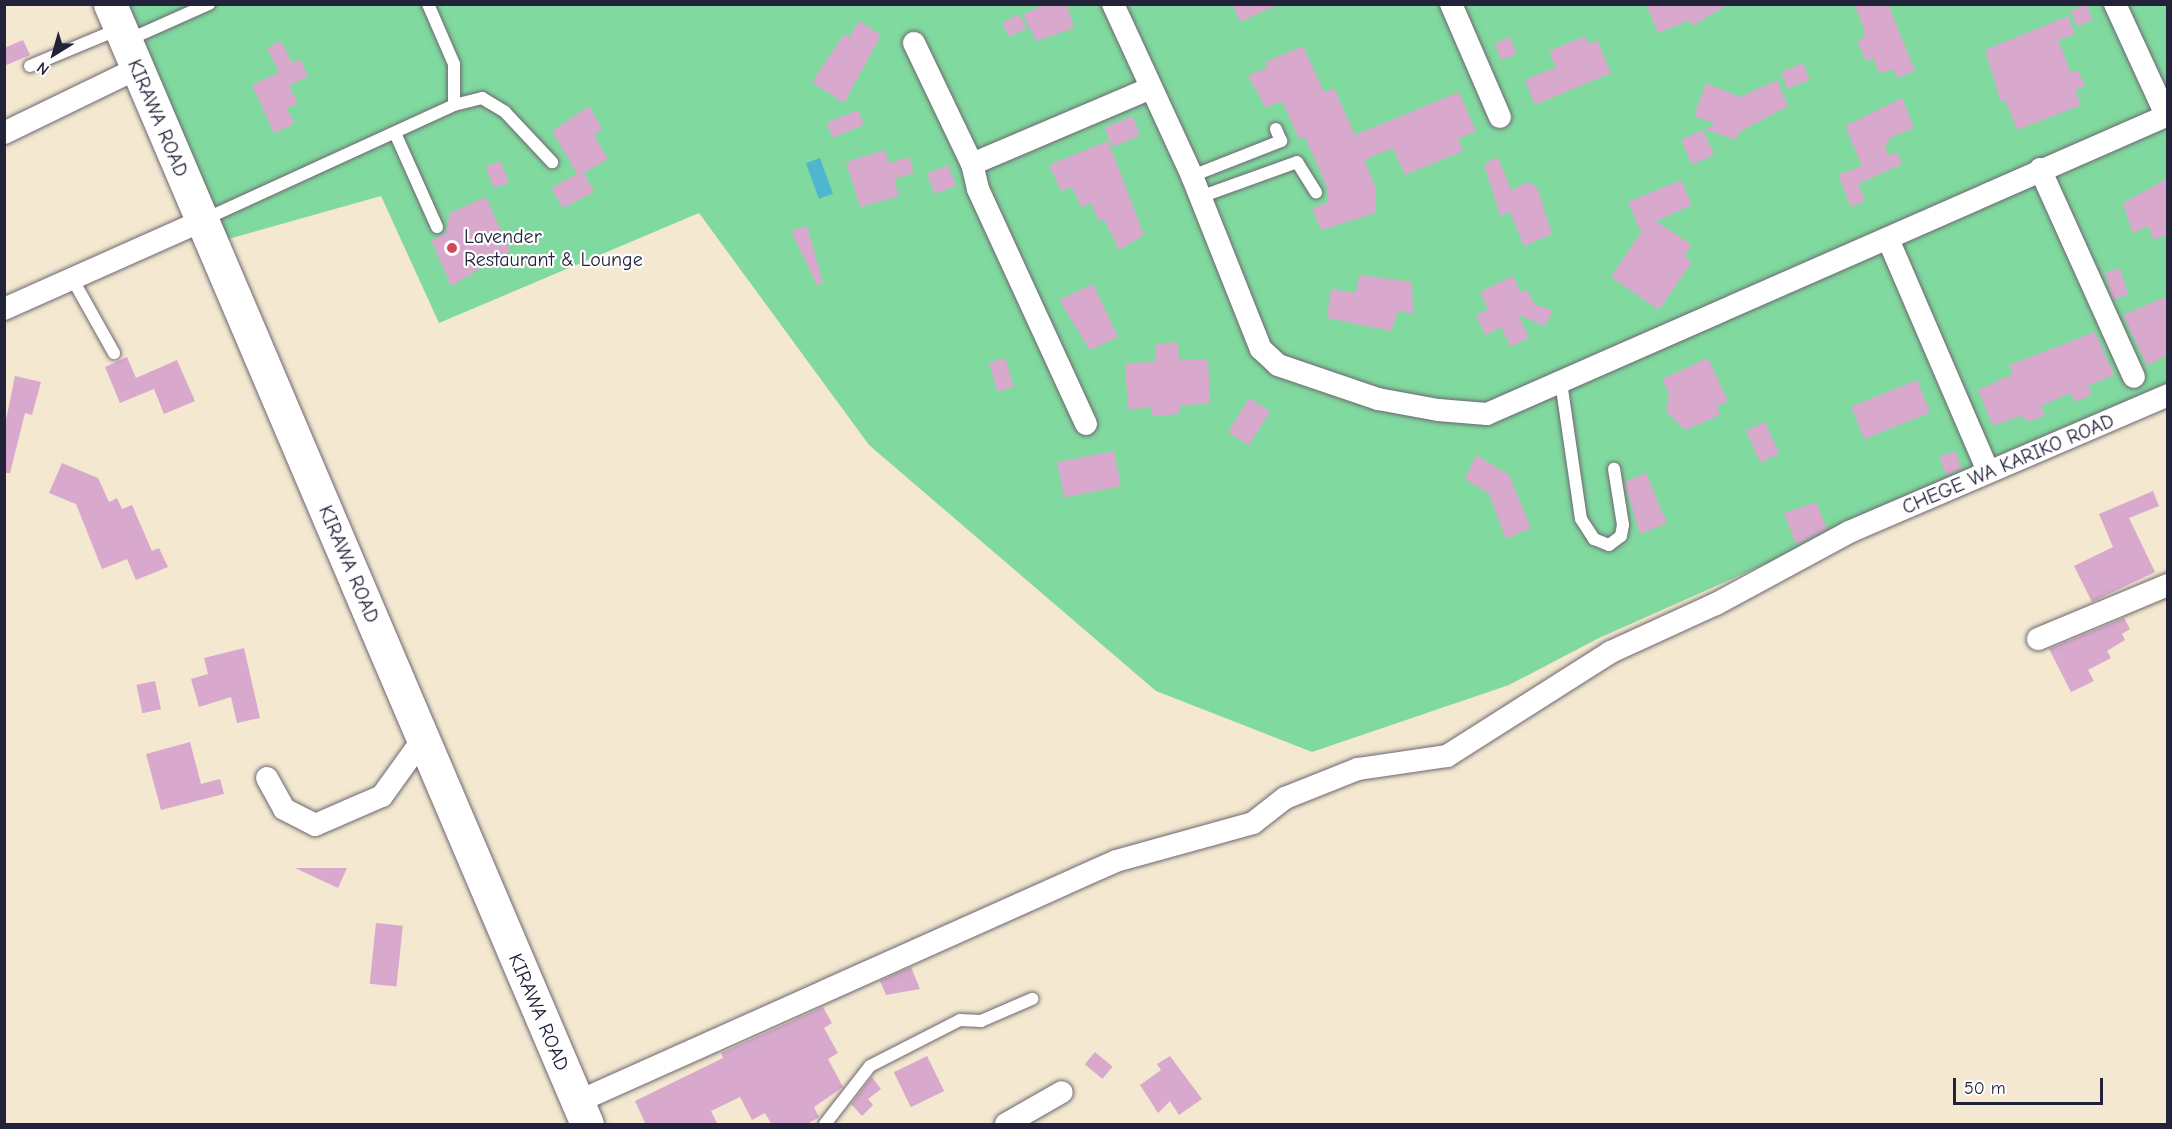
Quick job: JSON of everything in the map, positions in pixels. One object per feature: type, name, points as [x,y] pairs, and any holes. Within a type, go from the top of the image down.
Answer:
[{"type":"main road","name":"KIRAWA ROAD","points":[[123,36],[582,1113]]},
{"type":"street","points":[[1113,4],[1149,89],[1196,186],[1261,349],[1278,365],[1378,399],[1487,414],[2167,115],[2115,4]]},
{"type":"street","points":[[1450,4],[1500,117]]},
{"type":"street","points":[[4,133],[123,36]]},
{"type":"street","points":[[914,43],[972,164],[978,189],[1086,424]]},
{"type":"street","points":[[972,164],[1149,89]]},
{"type":"street","points":[[2040,169],[2134,377]]},
{"type":"street","points":[[4,309],[202,221]]},
{"type":"street","points":[[1888,239],[1984,462]]},
{"type":"street","name":"CHEGE WA KARIKO ROAD","points":[[582,1113],[1116,861],[1253,823],[1285,798],[1358,769],[1448,756],[1611,652],[1716,604],[1849,532],[2168,395]]},
{"type":"street","points":[[2038,639],[2168,585]]},
{"type":"street","points":[[267,777],[284,809],[315,825],[382,796],[423,739]]},
{"type":"street","points":[[1006,1125],[1062,1092]]},
{"type":"lane","points":[[30,66],[123,36],[209,4]]},
{"type":"lane","points":[[428,4],[454,64],[454,105]]},
{"type":"lane","points":[[202,221],[454,105],[482,98],[505,112],[552,162]]},
{"type":"lane","points":[[1196,186],[1281,141],[1276,129]]},
{"type":"lane","points":[[395,133],[436,227]]},
{"type":"lane","points":[[1196,186],[1297,162],[1316,192]]},
{"type":"lane","points":[[73,280],[114,353]]},
{"type":"lane","points":[[1561,382],[1581,519],[1594,539],[1609,546],[1621,536],[1623,525],[1614,469]]},
{"type":"lane","points":[[825,1125],[852,1084],[888,1055],[960,1020],[981,1021],[1032,999]]},
{"type":"green space","points":[[121,5],[2167,5],[2167,385],[1599,638],[1509,685],[1312,752],[1156,691],[869,445],[699,213],[439,323],[381,196],[221,241]]},
{"type":"water","points":[[820,158],[833,194],[819,199],[806,163]]},
{"type":"building","points":[[1044,4],[1067,4],[1074,28],[1036,41],[1023,15]]},
{"type":"building","points":[[1232,4],[1280,4],[1240,22]]},
{"type":"building","points":[[1646,4],[1727,5],[1692,26],[1690,20],[1658,33]]},
{"type":"building","points":[[1854,4],[1888,4],[1915,71],[1897,78],[1893,69],[1880,74],[1873,58],[1866,61],[1857,41],[1864,38],[1863,26]]},
{"type":"building","points":[[2086,4],[2093,20],[2077,26],[2070,11]]},
{"type":"building","points":[[1019,14],[1026,28],[1009,37],[1002,23]]},
{"type":"building","points":[[2068,16],[2075,34],[2058,40],[2071,73],[2078,70],[2085,86],[2075,90],[2081,105],[2017,130],[2005,100],[2001,102],[1985,50]]},
{"type":"building","points":[[859,21],[881,35],[844,103],[812,82],[844,34],[849,37]]},
{"type":"building","points":[[1585,36],[1588,44],[1597,40],[1611,73],[1535,105],[1525,80],[1556,67],[1549,51]]},
{"type":"building","points":[[1510,37],[1517,54],[1501,60],[1494,43]]},
{"type":"building","points":[[23,40],[30,55],[4,66],[4,48]]},
{"type":"building","points":[[281,41],[292,63],[300,59],[308,76],[289,86],[298,103],[287,108],[294,124],[274,133],[252,85],[279,72],[267,48]]},
{"type":"building","points":[[1303,46],[1324,92],[1334,88],[1355,135],[1459,92],[1476,131],[1458,139],[1463,151],[1405,175],[1393,148],[1364,160],[1376,188],[1376,213],[1321,230],[1312,209],[1328,202],[1326,185],[1305,137],[1299,139],[1282,101],[1266,108],[1248,76],[1268,67],[1265,62]]},
{"type":"building","points":[[1803,63],[1810,80],[1787,89],[1781,72]]},
{"type":"building","points":[[1777,80],[1788,106],[1739,132],[1735,140],[1705,129],[1716,124],[1694,116],[1706,83],[1740,97]]},
{"type":"building","points":[[1902,98],[1914,128],[1891,137],[1885,147],[1888,155],[1897,152],[1902,164],[1858,184],[1865,201],[1851,207],[1838,175],[1862,166],[1845,126]]},
{"type":"building","points":[[589,106],[602,129],[594,135],[608,159],[584,173],[594,192],[563,208],[551,188],[577,174],[552,131]]},
{"type":"building","points":[[858,110],[864,125],[832,138],[826,123]]},
{"type":"building","points":[[1132,116],[1140,135],[1113,147],[1104,128]]},
{"type":"building","points":[[1703,130],[1714,155],[1692,164],[1681,140]]},
{"type":"building","points":[[1108,141],[1144,235],[1119,250],[1104,219],[1099,221],[1091,203],[1081,207],[1072,187],[1061,191],[1049,165]]},
{"type":"building","points":[[885,150],[889,163],[909,157],[914,173],[894,179],[899,196],[860,207],[846,162]]},
{"type":"building","points":[[1498,157],[1511,190],[1529,182],[1537,187],[1552,234],[1524,246],[1510,212],[1500,216],[1484,164]]},
{"type":"building","points":[[500,161],[509,182],[494,188],[485,167]]},
{"type":"building","points":[[948,165],[956,185],[935,194],[927,174]]},
{"type":"building","points":[[2168,178],[2168,234],[2154,240],[2148,226],[2133,233],[2123,203]]},
{"type":"building","points":[[1681,180],[1692,205],[1656,221],[1692,245],[1684,256],[1692,262],[1659,310],[1611,277],[1641,232],[1628,202]]},
{"type":"building","points":[[486,197],[510,251],[451,286],[431,240],[445,234],[450,213]]},
{"type":"building","points":[[807,226],[823,283],[817,285],[791,231]]},
{"type":"building","points":[[2120,268],[2128,295],[2113,299],[2105,273]]},
{"type":"building","points":[[1359,275],[1412,282],[1413,314],[1398,311],[1391,331],[1327,318],[1331,289],[1356,293]]},
{"type":"building","points":[[1513,276],[1521,293],[1527,289],[1534,304],[1552,310],[1546,326],[1518,315],[1529,337],[1511,347],[1501,327],[1485,335],[1476,315],[1488,309],[1480,292]]},
{"type":"building","points":[[1093,284],[1118,337],[1090,350],[1059,300]]},
{"type":"building","points":[[2168,296],[2168,354],[2147,366],[2123,315]]},
{"type":"building","points":[[2095,332],[2114,375],[2088,386],[2092,395],[2075,402],[2071,393],[2041,406],[2045,415],[2029,422],[2020,416],[1993,426],[1978,390],[2013,374],[2009,365]]},
{"type":"building","points":[[1178,342],[1179,360],[1208,359],[1210,403],[1179,406],[1180,414],[1151,416],[1151,408],[1128,409],[1125,363],[1156,362],[1155,344]]},
{"type":"building","points":[[127,357],[136,378],[177,360],[195,401],[164,414],[154,389],[120,403],[105,367]]},
{"type":"building","points":[[1005,358],[1014,387],[998,392],[989,363]]},
{"type":"building","points":[[1708,358],[1728,401],[1717,406],[1720,415],[1685,430],[1666,411],[1669,394],[1662,379]]},
{"type":"building","points":[[15,376],[41,382],[32,415],[25,413],[10,473],[4,473],[4,430]]},
{"type":"building","points":[[1917,380],[1930,412],[1864,439],[1851,407]]},
{"type":"building","points":[[1249,398],[1270,411],[1249,445],[1228,432]]},
{"type":"building","points":[[1765,422],[1779,454],[1760,463],[1746,431]]},
{"type":"building","points":[[1114,451],[1121,486],[1064,497],[1057,462]]},
{"type":"building","points":[[1955,451],[1962,469],[1946,475],[1939,457]]},
{"type":"building","points":[[1476,455],[1509,475],[1531,528],[1506,539],[1489,494],[1465,479]]},
{"type":"building","points":[[62,463],[98,478],[109,502],[117,498],[122,509],[132,505],[152,551],[159,548],[168,567],[136,580],[127,559],[102,569],[76,504],[49,493]]},
{"type":"building","points":[[1646,473],[1667,523],[1640,534],[1624,482]]},
{"type":"building","points":[[2153,491],[2159,506],[2129,518],[2155,572],[2092,602],[2074,566],[2113,547],[2099,514]]},
{"type":"building","points":[[1816,502],[1827,529],[1796,545],[1784,513]]},
{"type":"building","points":[[2124,618],[2130,629],[2122,634],[2125,640],[2107,651],[2111,658],[2088,670],[2094,681],[2071,692],[2049,649]]},
{"type":"building","points":[[244,648],[260,718],[237,723],[231,697],[199,707],[191,679],[208,674],[204,658]]},
{"type":"building","points":[[155,681],[161,709],[142,713],[136,685]]},
{"type":"building","points":[[190,742],[201,784],[220,779],[224,794],[161,810],[146,754]]},
{"type":"building","points":[[295,868],[347,868],[338,888]]},
{"type":"building","points":[[376,923],[403,926],[396,986],[370,984]]},
{"type":"building","points":[[911,967],[920,989],[886,995],[880,981]]},
{"type":"building","points":[[823,1007],[832,1023],[824,1028],[838,1053],[828,1059],[843,1087],[814,1107],[819,1117],[806,1125],[772,1125],[765,1113],[752,1120],[740,1097],[711,1111],[718,1125],[646,1125],[635,1101],[723,1058],[721,1053]]},
{"type":"building","points":[[1095,1052],[1113,1067],[1102,1079],[1085,1064]]},
{"type":"building","points":[[927,1056],[944,1091],[911,1107],[894,1072]]},
{"type":"building","points":[[1170,1056],[1202,1099],[1179,1115],[1170,1101],[1158,1113],[1140,1085],[1161,1070],[1157,1064]]},
{"type":"building","points":[[872,1077],[881,1089],[868,1099],[873,1105],[862,1116],[851,1104]]},
{"type":"place","name":"Lavender Restaurant & Lounge","points":[[452,248]]}]
